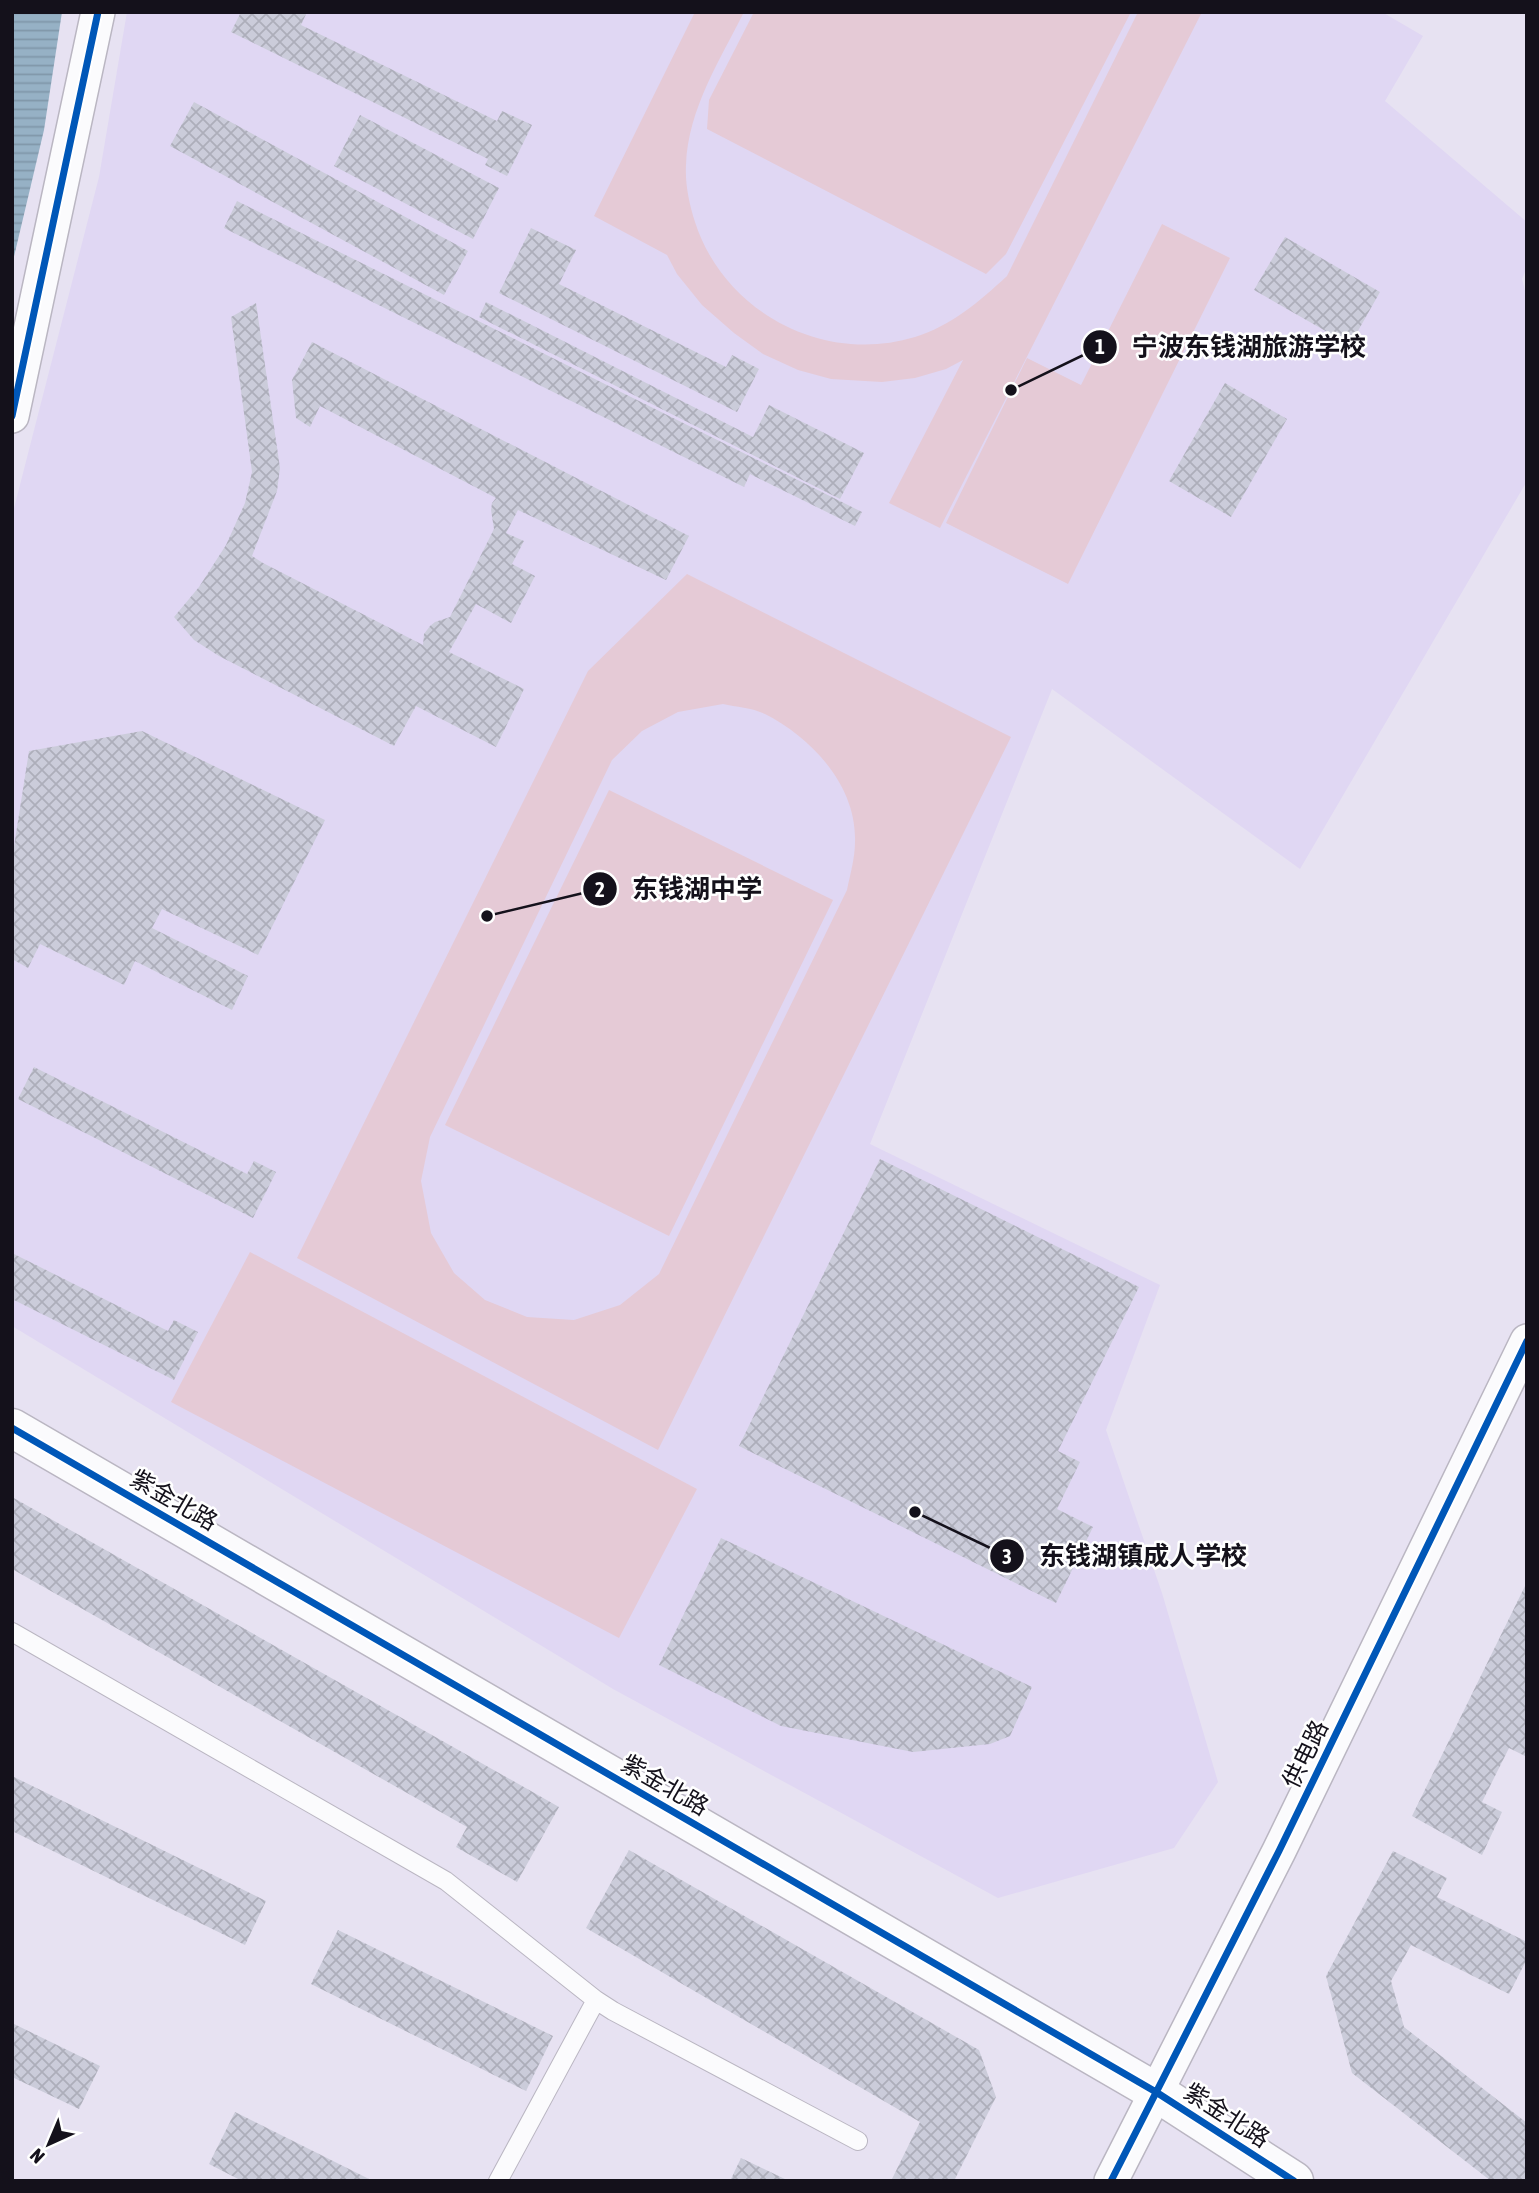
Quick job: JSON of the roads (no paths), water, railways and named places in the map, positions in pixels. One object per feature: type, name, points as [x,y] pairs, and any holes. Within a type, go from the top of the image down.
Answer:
[{"type":"street","points":[[12,416],[98,12]]},
{"type":"street","name":"供电路","points":[[1111,2181],[1279,1850],[1527,1341]]},
{"type":"street","name":"紫金北路","points":[[12,1429],[1156,2092],[1294,2181]]},
{"type":"lane","points":[[12,1632],[446,1881],[596,2000],[859,2140]]},
{"type":"lane","points":[[498,2181],[596,2000]]},
{"type":"water","points":[[12,12],[62,12],[44,130],[12,265]]},
{"type":"place","name":"宁波东钱湖旅游学校","points":[[1011,390]]},
{"type":"place","name":"东钱湖中学","points":[[487,916]]},
{"type":"place","name":"东钱湖镇成人学校","points":[[915,1512]]}]
